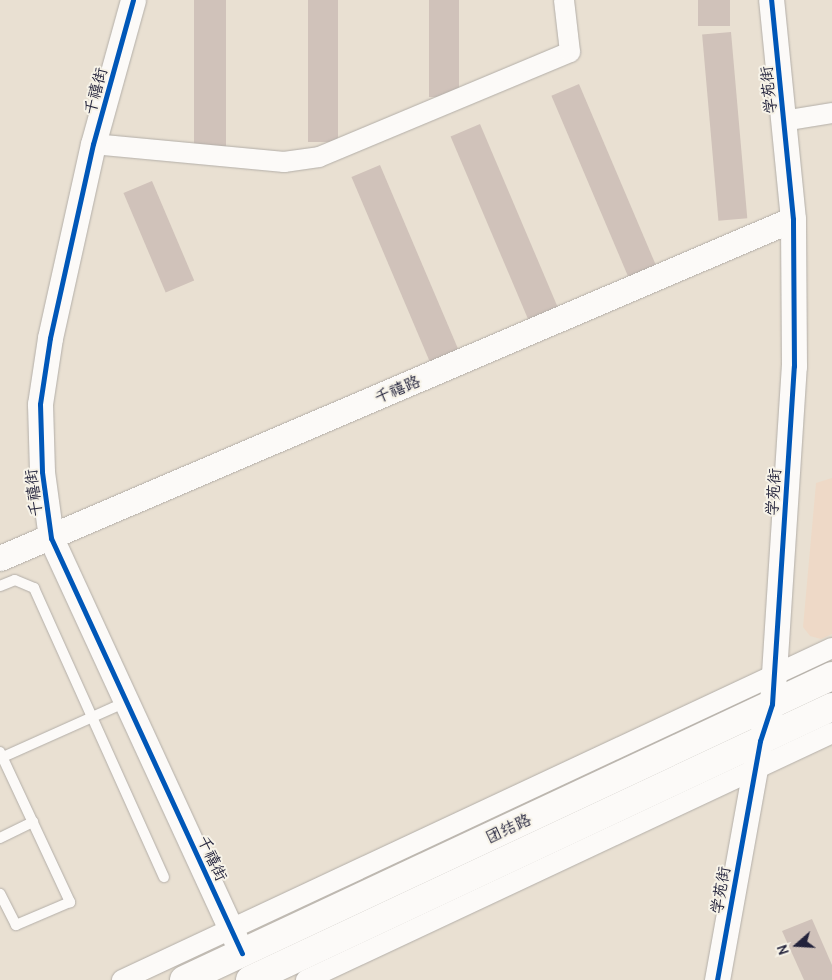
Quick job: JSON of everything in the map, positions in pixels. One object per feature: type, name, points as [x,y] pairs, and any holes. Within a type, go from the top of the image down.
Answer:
[{"type":"main road","name":"团结路","points":[[184,980],[237,941],[832,676]]},
{"type":"main road","name":"团结路","points":[[250,980],[832,707]]},
{"type":"street","name":"千禧街","points":[[133,0],[93,144],[40,404],[52,538],[237,941]]},
{"type":"street","points":[[93,144],[284,162],[319,158],[570,52],[564,0]]},
{"type":"street","name":"学苑街","points":[[717,980],[754,770],[760,741],[772,704],[794,366],[793,219],[771,0]]},
{"type":"street","points":[[783,120],[832,113]]},
{"type":"street","name":"千禧路","points":[[0,558],[52,538],[793,219]]},
{"type":"street","points":[[122,980],[237,941],[832,648]]},
{"type":"street","points":[[306,980],[832,733]]},
{"type":"lane","points":[[0,586],[15,580],[34,588],[164,877]]},
{"type":"lane","points":[[0,894],[16,925],[70,902],[1,754],[127,702]]},
{"type":"lane","points":[[0,838],[33,822]]},
{"type":"shaded area","points":[[832,478],[832,634],[821,639],[810,636],[803,627],[816,483]]},
{"type":"building","points":[[194,0],[226,0],[226,163],[194,163]]},
{"type":"building","points":[[308,0],[338,0],[338,142],[308,142]]},
{"type":"building","points":[[429,0],[459,0],[459,97],[429,97]]},
{"type":"building","points":[[698,0],[730,0],[730,26],[698,26]]},
{"type":"building","points":[[731,32],[747,218],[718,221],[702,35]]},
{"type":"building","points":[[579,84],[658,269],[630,281],[551,96]]},
{"type":"building","points":[[480,124],[559,310],[529,322],[451,137]]},
{"type":"building","points":[[380,165],[459,352],[431,364],[351,177]]},
{"type":"building","points":[[152,181],[194,280],[166,293],[123,193]]},
{"type":"building","points":[[812,919],[832,965],[832,980],[804,980],[782,931]]},
{"type":"cycle path","points":[[133,0],[93,144],[50,338],[40,404],[42,472],[51,538],[242,953]]},
{"type":"cycle path","points":[[717,980],[760,741],[772,704],[794,366],[793,219],[771,0]]}]
